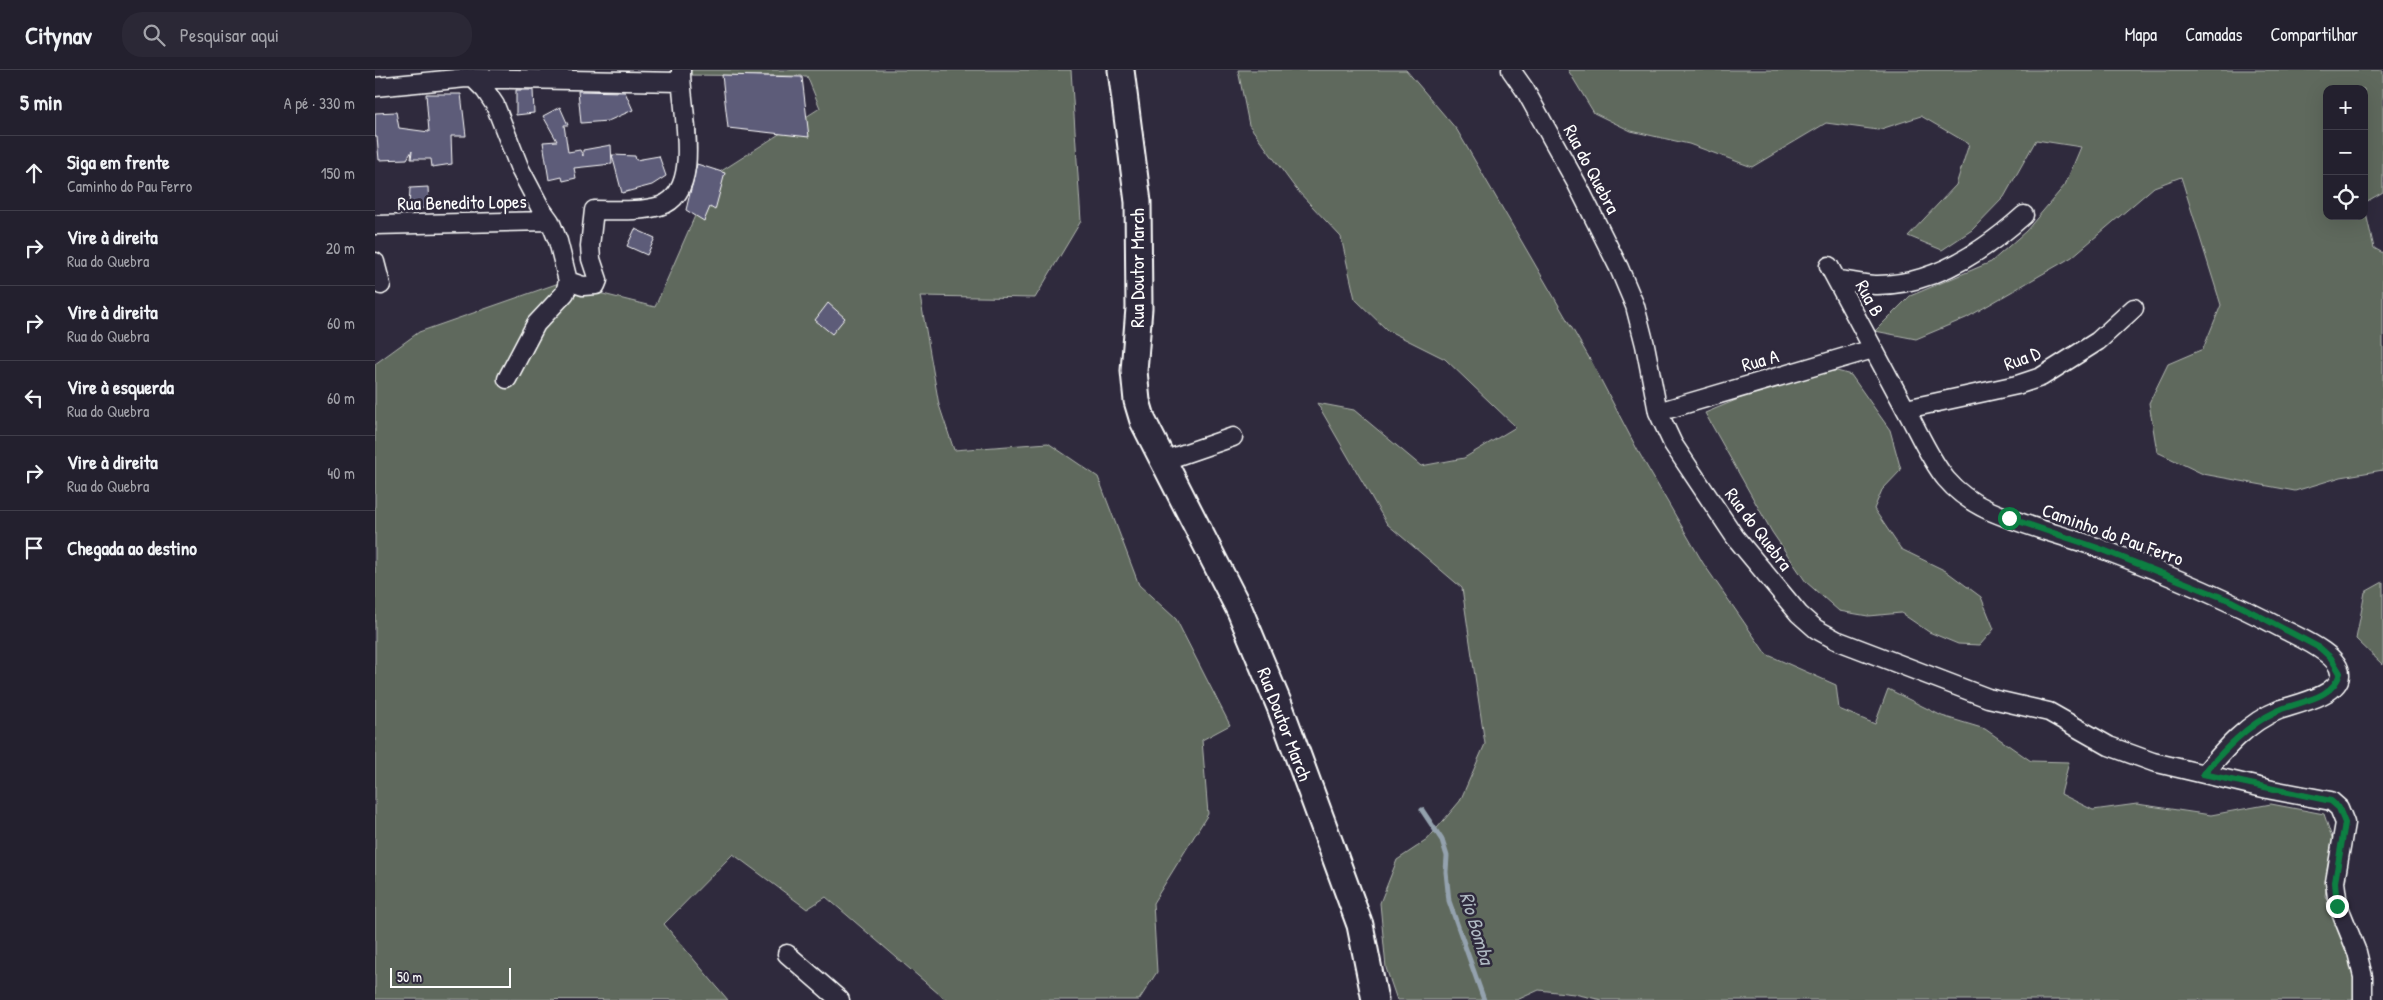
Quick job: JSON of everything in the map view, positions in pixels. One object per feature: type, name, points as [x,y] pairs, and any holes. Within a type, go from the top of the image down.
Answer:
[{"type":"main road","name":"Rua Doutor March","points":[[1121,70],[1138,202],[1139,308],[1134,371],[1137,401],[1143,421],[1240,611],[1280,706],[1360,925],[1375,1000]]},
{"type":"street","name":"Rua do Quebra","points":[[1511,70],[1525,90],[1577,184],[1619,268],[1637,316],[1658,412],[1673,444],[1735,537],[1799,614],[1816,629],[1836,640],[1988,698],[2049,712],[2109,746],[2153,762],[2331,801],[2339,808],[2345,823],[2335,882],[2337,906],[2357,952],[2363,977],[2363,1000]]},
{"type":"street","points":[[375,87],[473,78],[681,76],[687,158],[685,179],[680,191],[671,201],[659,206],[594,210],[590,246],[591,259],[598,280],[596,285],[590,286],[568,281]]},
{"type":"street","points":[[473,78],[485,90],[495,105],[519,169],[550,221],[558,241],[568,281],[565,293],[536,324],[507,379]]},
{"type":"street","name":"Rua B","points":[[1873,349],[1833,273],[1875,285],[1912,281],[1948,268],[2004,233],[2024,215]]},
{"type":"street","name":"Rua Benedito Lopes","points":[[375,225],[550,221]]},
{"type":"street","points":[[375,262],[381,285]]},
{"type":"street","name":"Rua D","points":[[1906,409],[2041,378],[2098,341],[2134,308]]},
{"type":"street","name":"Rua A","points":[[1658,412],[1873,349]]},
{"type":"street","name":"Caminho do Pau Ferro","points":[[1873,349],[1947,480],[1968,499],[2009,518],[2098,548],[2231,601],[2320,648],[2331,658],[2340,673],[2338,682],[2331,689],[2311,700],[2277,710],[2254,724],[2225,750],[2203,774]]},
{"type":"street","points":[[1163,461],[1233,437]]},
{"type":"street","points":[[787,954],[840,1000]]},
{"type":"green space","points":[[681,70],[1071,70],[1081,221],[1035,298],[920,296],[939,405],[954,450],[1048,443],[1098,477],[1139,585],[1176,619],[1230,725],[1202,740],[1208,814],[1153,903],[1157,972],[1139,1000],[946,1000],[826,897],[807,909],[733,854],[664,924],[728,1000],[375,999],[375,364],[419,332],[559,283],[655,307],[712,177],[820,108],[807,76],[680,75]]},
{"type":"green space","points":[[1238,70],[1406,70],[1457,130],[1591,361],[1638,451],[1703,563],[1766,654],[1836,685],[1839,709],[1875,724],[1888,689],[1942,716],[1985,729],[2031,761],[2069,762],[2061,794],[2093,810],[2137,804],[2211,815],[2271,804],[2324,814],[2333,841],[2325,896],[2351,948],[2356,1000],[1602,1000],[1574,994],[1539,990],[1517,1000],[1397,1000],[1386,968],[1380,903],[1397,860],[1427,840],[1460,801],[1485,744],[1462,588],[1387,524],[1317,403],[1354,410],[1421,466],[1464,458],[1516,427],[1445,359],[1387,330],[1355,299],[1341,237],[1296,189],[1249,125]]},
{"type":"green space","points":[[1568,70],[2383,70],[2383,192],[2368,201],[2368,85],[2323,85],[2323,220],[2367,220],[2374,248],[2383,253],[2383,470],[2341,477],[2295,491],[2203,474],[2157,452],[2149,403],[2168,364],[2203,349],[2221,305],[2181,177],[2154,187],[2072,257],[1966,318],[1916,339],[1875,331],[1910,296],[1991,262],[2026,231],[2065,185],[2081,147],[2036,140],[2004,197],[1972,230],[1942,250],[1908,236],[1956,185],[1969,144],[1921,116],[1878,130],[1826,123],[1752,167],[1689,144],[1631,131],[1594,113]]},
{"type":"green space","points":[[1837,371],[1851,375],[1890,430],[1901,470],[1882,490],[1874,509],[1901,549],[1946,571],[1981,597],[1994,629],[1980,645],[1958,644],[1929,632],[1901,613],[1868,616],[1839,611],[1806,582],[1772,532],[1705,413],[1798,374]]},
{"type":"green space","points":[[2383,582],[2383,665],[2356,639],[2365,592]]},
{"type":"building","points":[[722,75],[802,77],[809,137],[728,128]]},
{"type":"building","points":[[516,90],[533,90],[534,113],[516,115]]},
{"type":"building","points":[[578,91],[625,92],[633,110],[608,121],[581,123]]},
{"type":"building","points":[[426,94],[461,94],[466,136],[451,136],[452,164],[432,167],[431,159],[411,159],[412,151],[407,159],[379,160],[377,137],[375,137],[375,113],[396,112],[399,128],[429,132]]},
{"type":"building","points":[[560,107],[568,125],[564,125],[568,152],[580,150],[583,156],[583,150],[611,145],[612,164],[574,168],[576,178],[563,181],[562,177],[549,180],[543,142],[557,141],[543,116]]},
{"type":"building","points":[[612,155],[635,156],[636,160],[659,156],[666,176],[652,185],[622,193]]},
{"type":"building","points":[[697,164],[725,173],[715,210],[710,207],[704,221],[686,210]]},
{"type":"building","points":[[428,187],[429,208],[409,209],[410,188]]},
{"type":"building","points":[[635,229],[655,238],[647,255],[627,246]]},
{"type":"building","points":[[828,303],[845,318],[832,334],[815,320]]},
{"type":"waterway","name":"Rio Bomba","points":[[1422,810],[1442,840],[1447,856],[1446,872],[1449,901],[1484,1000]]},
{"type":"route","points":[[2009,518],[2098,548],[2231,601],[2320,648],[2338,666],[2340,673],[2338,682],[2331,689],[2311,700],[2277,710],[2254,724],[2225,750],[2203,774],[2331,801],[2339,808],[2344,815],[2345,823],[2335,882],[2337,906]]}]
